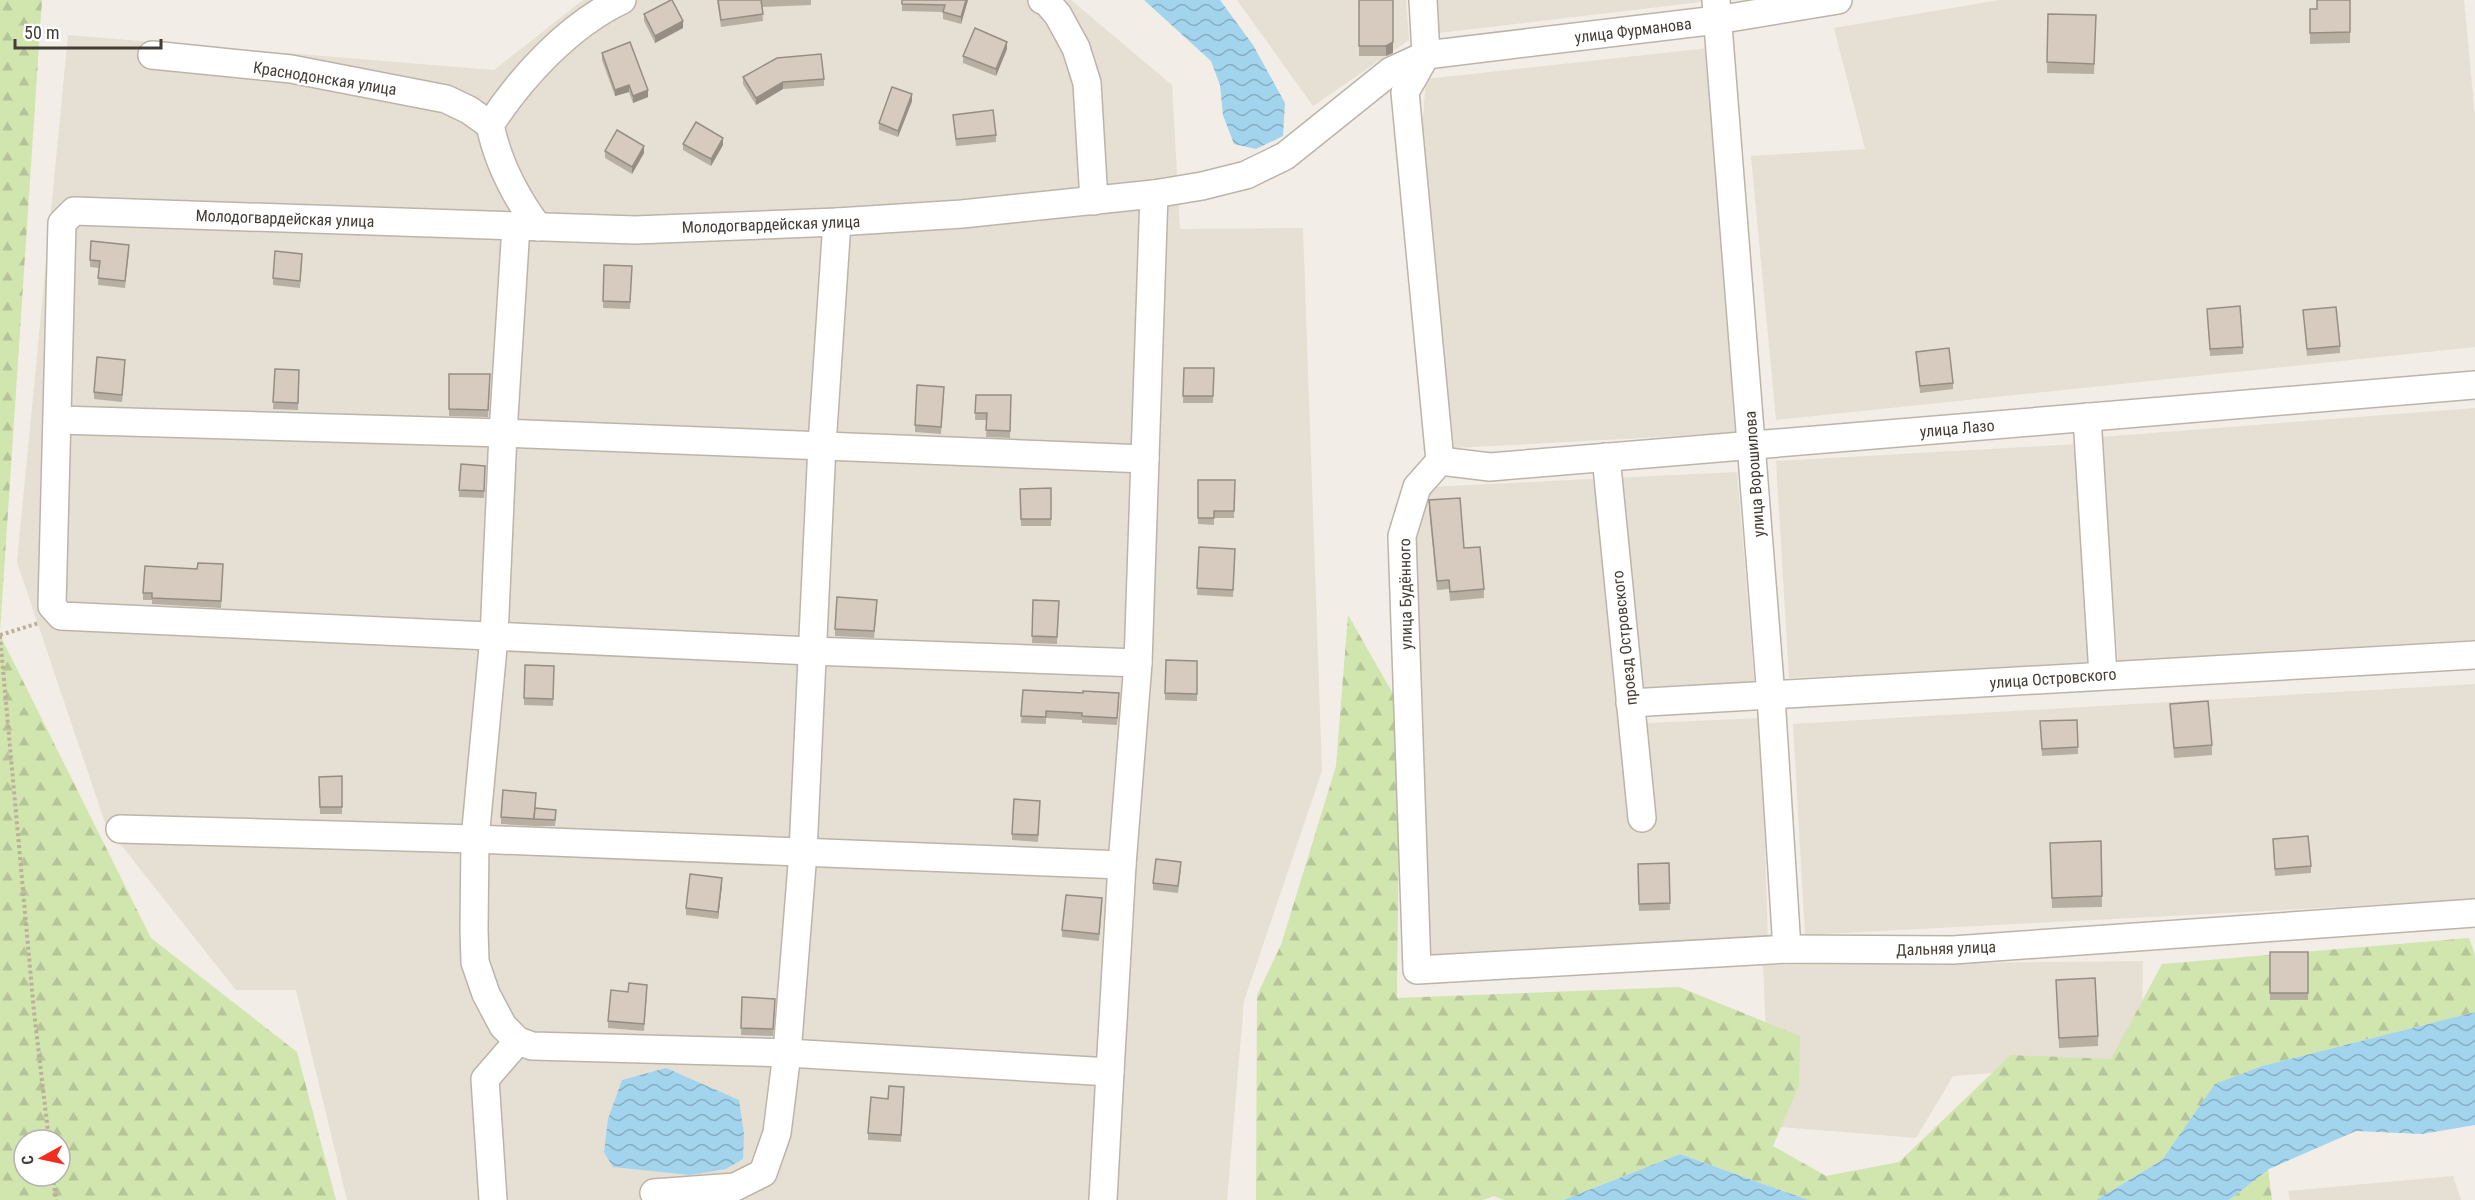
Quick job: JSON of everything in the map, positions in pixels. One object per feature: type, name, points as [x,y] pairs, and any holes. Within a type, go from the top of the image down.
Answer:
[{"type":"street","points":[[621,0],[562,40],[530,71],[490,125],[496,149],[527,227],[503,433],[494,637],[476,840],[475,962],[486,994],[503,1026],[518,1041],[532,1046],[787,1053],[1110,1072]]},
{"type":"street","points":[[1042,0],[1047,2],[1058,15],[1076,48],[1087,83],[1094,201]]},
{"type":"street","points":[[1423,0],[1426,55],[1405,92],[1440,461]]},
{"type":"street","name":"улица Фурманова","points":[[1426,55],[1717,10],[1838,0]]},
{"type":"street","name":"улица Ворошилова","points":[[1717,10],[1787,949]]},
{"type":"street","name":"Молодогвардейская улица","points":[[58,420],[62,223],[74,211],[635,230],[837,222],[962,214],[1094,201],[1202,186],[1246,175],[1286,156],[1391,70],[1426,55]]},
{"type":"street","name":"Краснодонская улица","points":[[152,56],[291,69],[446,99],[469,110],[490,125]]},
{"type":"street","points":[[1103,1200],[1122,864],[1138,663],[1154,194]]},
{"type":"street","points":[[654,1193],[735,1187],[763,1173],[777,1133],[787,1053],[803,852],[822,445],[837,222]]},
{"type":"street","name":"улица Лазо","points":[[1440,461],[1490,467],[2475,385]]},
{"type":"street","points":[[2087,417],[2103,675]]},
{"type":"street","points":[[1138,663],[812,651],[61,616],[52,606],[58,420],[503,433],[1145,459]]},
{"type":"street","name":"проезд Островского","points":[[1606,458],[1642,818]]},
{"type":"street","name":"улица Будённого","points":[[1417,970],[1402,536],[1417,488],[1440,461]]},
{"type":"street","name":"улица Островского","points":[[1630,703],[1770,697],[2103,675],[2475,655]]},
{"type":"street","points":[[120,829],[1122,864]]},
{"type":"street","name":"Дальняя улица","points":[[1417,970],[1787,949],[1953,950],[2475,913]]},
{"type":"street","points":[[493,1200],[485,1079],[518,1041]]},
{"type":"path","points":[[48,1128],[34,1012],[0,635],[61,616]]},
{"type":"shaded area","points":[[583,0],[1071,0],[1172,85],[1180,229],[1303,228],[1322,771],[1244,1001],[1227,1200],[347,1200],[296,990],[236,990],[106,826],[17,562],[68,35],[494,70]]},
{"type":"shaded area","points":[[1237,0],[1406,0],[1409,40],[1313,106]]},
{"type":"shaded area","points":[[1437,0],[1701,0],[1701,2],[1439,33]]},
{"type":"shaded area","points":[[1999,0],[2464,0],[2475,117],[2475,347],[1776,420],[1751,156],[1865,149],[1834,28]]},
{"type":"shaded area","points":[[1709,48],[1735,433],[1454,448],[1419,166],[1426,79]]},
{"type":"shaded area","points":[[2475,408],[2475,640],[2118,661],[2100,437]]},
{"type":"shaded area","points":[[2080,444],[2092,666],[1789,678],[1776,461]]},
{"type":"shaded area","points":[[1737,472],[1755,689],[1622,698],[1626,724],[1761,718],[1768,942],[1429,955],[1412,545],[1429,487]]},
{"type":"shaded area","points":[[2475,684],[2475,900],[1805,935],[1793,724]]},
{"type":"shaded area","points":[[2143,961],[2141,1062],[1953,1076],[1916,1138],[1770,1126],[1763,965]]},
{"type":"shaded area","points":[[2453,1176],[2461,1200],[2290,1200],[2288,1191]]},
{"type":"green space","points":[[0,0],[42,0],[0,632]]},
{"type":"green space","points":[[1348,615],[1400,706],[1397,998],[1679,987],[1800,1036],[1799,1085],[1773,1146],[1826,1176],[1899,1162],[2011,1055],[2111,1059],[2162,964],[2469,938],[2475,955],[2475,1012],[2262,1066],[2216,1084],[2162,1160],[2096,1200],[1808,1200],[1680,1154],[1563,1200],[1504,1200],[1494,1196],[1483,1200],[1256,1200],[1257,995],[1281,945],[1336,766]]},
{"type":"green space","points":[[0,635],[151,938],[297,1052],[336,1200],[0,1200]]},
{"type":"green space","points":[[2268,1169],[2272,1200],[2229,1200]]},
{"type":"water","points":[[1144,0],[1220,0],[1253,45],[1285,103],[1283,136],[1256,149],[1234,144],[1223,115],[1220,85],[1211,61]]},
{"type":"water","points":[[2475,1012],[2475,1125],[2422,1134],[2356,1131],[2269,1169],[2229,1200],[2096,1200],[2162,1160],[2215,1084],[2262,1066]]},
{"type":"water","points":[[666,1068],[739,1100],[744,1134],[743,1159],[726,1169],[690,1175],[613,1167],[604,1152],[608,1119],[622,1080]]},
{"type":"water","points":[[1680,1154],[1808,1200],[1563,1200]]},
{"type":"building","points":[[672,0],[683,21],[655,36],[644,14]]},
{"type":"building","points":[[718,0],[761,0],[763,14],[721,20]]},
{"type":"building","points":[[902,0],[966,0],[961,17],[943,12],[945,5],[902,4]]},
{"type":"building","points":[[1359,0],[1393,0],[1393,42],[1386,46],[1359,46]]},
{"type":"building","points":[[2317,0],[2350,0],[2350,32],[2310,33],[2310,9],[2317,9]]},
{"type":"building","points":[[2048,14],[2096,15],[2094,64],[2047,62]]},
{"type":"building","points":[[975,28],[1007,42],[996,69],[963,56]]},
{"type":"building","points":[[630,42],[648,90],[633,96],[629,85],[615,90],[602,53]]},
{"type":"building","points":[[821,54],[824,79],[783,82],[756,98],[743,77],[777,58]]},
{"type":"building","points":[[892,87],[912,94],[898,131],[879,123]]},
{"type":"building","points":[[993,110],[996,135],[956,139],[953,115]]},
{"type":"building","points":[[696,122],[723,138],[711,159],[683,144]]},
{"type":"building","points":[[617,130],[644,146],[632,167],[605,151]]},
{"type":"building","points":[[91,241],[129,245],[125,281],[98,278],[100,261],[90,260]]},
{"type":"building","points":[[275,251],[302,254],[300,281],[273,278]]},
{"type":"building","points":[[604,265],[632,266],[630,302],[603,301]]},
{"type":"building","points":[[2240,306],[2243,347],[2210,349],[2207,309]]},
{"type":"building","points":[[2336,307],[2340,346],[2307,349],[2303,310]]},
{"type":"building","points":[[1949,348],[1953,383],[1920,386],[1916,352]]},
{"type":"building","points":[[97,357],[125,360],[122,395],[94,392]]},
{"type":"building","points":[[1184,368],[1214,368],[1213,396],[1183,396]]},
{"type":"building","points":[[275,369],[299,370],[298,403],[273,402]]},
{"type":"building","points":[[449,374],[490,374],[488,410],[449,409]]},
{"type":"building","points":[[917,385],[944,387],[941,427],[915,425]]},
{"type":"building","points":[[976,395],[1011,395],[1010,431],[986,430],[987,413],[975,413]]},
{"type":"building","points":[[461,464],[485,466],[484,491],[459,490]]},
{"type":"building","points":[[1198,480],[1235,480],[1234,511],[1214,511],[1214,518],[1198,518]]},
{"type":"building","points":[[1051,488],[1051,519],[1021,519],[1020,489]]},
{"type":"building","points":[[1460,498],[1464,548],[1480,547],[1484,589],[1450,592],[1449,580],[1437,581],[1429,500]]},
{"type":"building","points":[[1199,547],[1235,549],[1233,590],[1197,588]]},
{"type":"building","points":[[198,563],[223,564],[221,601],[152,598],[152,593],[143,593],[145,566],[197,569]]},
{"type":"building","points":[[837,597],[877,600],[874,631],[835,629]]},
{"type":"building","points":[[1033,600],[1059,601],[1057,637],[1032,636]]},
{"type":"building","points":[[1166,660],[1197,661],[1197,694],[1165,693]]},
{"type":"building","points":[[525,665],[554,666],[553,699],[524,698]]},
{"type":"building","points":[[1023,690],[1119,693],[1117,718],[1046,711],[1046,717],[1021,716]]},
{"type":"building","points":[[2208,701],[2212,745],[2174,748],[2170,704]]},
{"type":"building","points":[[2077,720],[2078,747],[2042,749],[2040,721]]},
{"type":"building","points":[[342,776],[342,807],[320,807],[319,777]]},
{"type":"building","points":[[503,790],[536,793],[534,819],[501,817]]},
{"type":"building","points":[[1014,799],[1040,801],[1038,835],[1012,834]]},
{"type":"building","points":[[535,808],[556,810],[555,820],[534,819]]},
{"type":"building","points":[[2308,836],[2311,866],[2275,869],[2273,839]]},
{"type":"building","points":[[2101,841],[2102,896],[2052,898],[2050,843]]},
{"type":"building","points":[[1156,859],[1181,862],[1178,886],[1153,883]]},
{"type":"building","points":[[1669,863],[1670,903],[1639,904],[1638,864]]},
{"type":"building","points":[[690,874],[722,878],[718,912],[686,908]]},
{"type":"building","points":[[1066,895],[1102,898],[1099,934],[1062,930]]},
{"type":"building","points":[[2270,952],[2308,952],[2308,993],[2270,993]]},
{"type":"building","points":[[2095,978],[2098,1036],[2059,1038],[2056,980]]},
{"type":"building","points":[[629,983],[647,985],[644,1024],[608,1021],[611,990],[628,992]]},
{"type":"building","points":[[742,997],[775,999],[773,1029],[741,1028]]},
{"type":"building","points":[[889,1086],[904,1087],[901,1135],[868,1133],[871,1097],[888,1099]]}]
